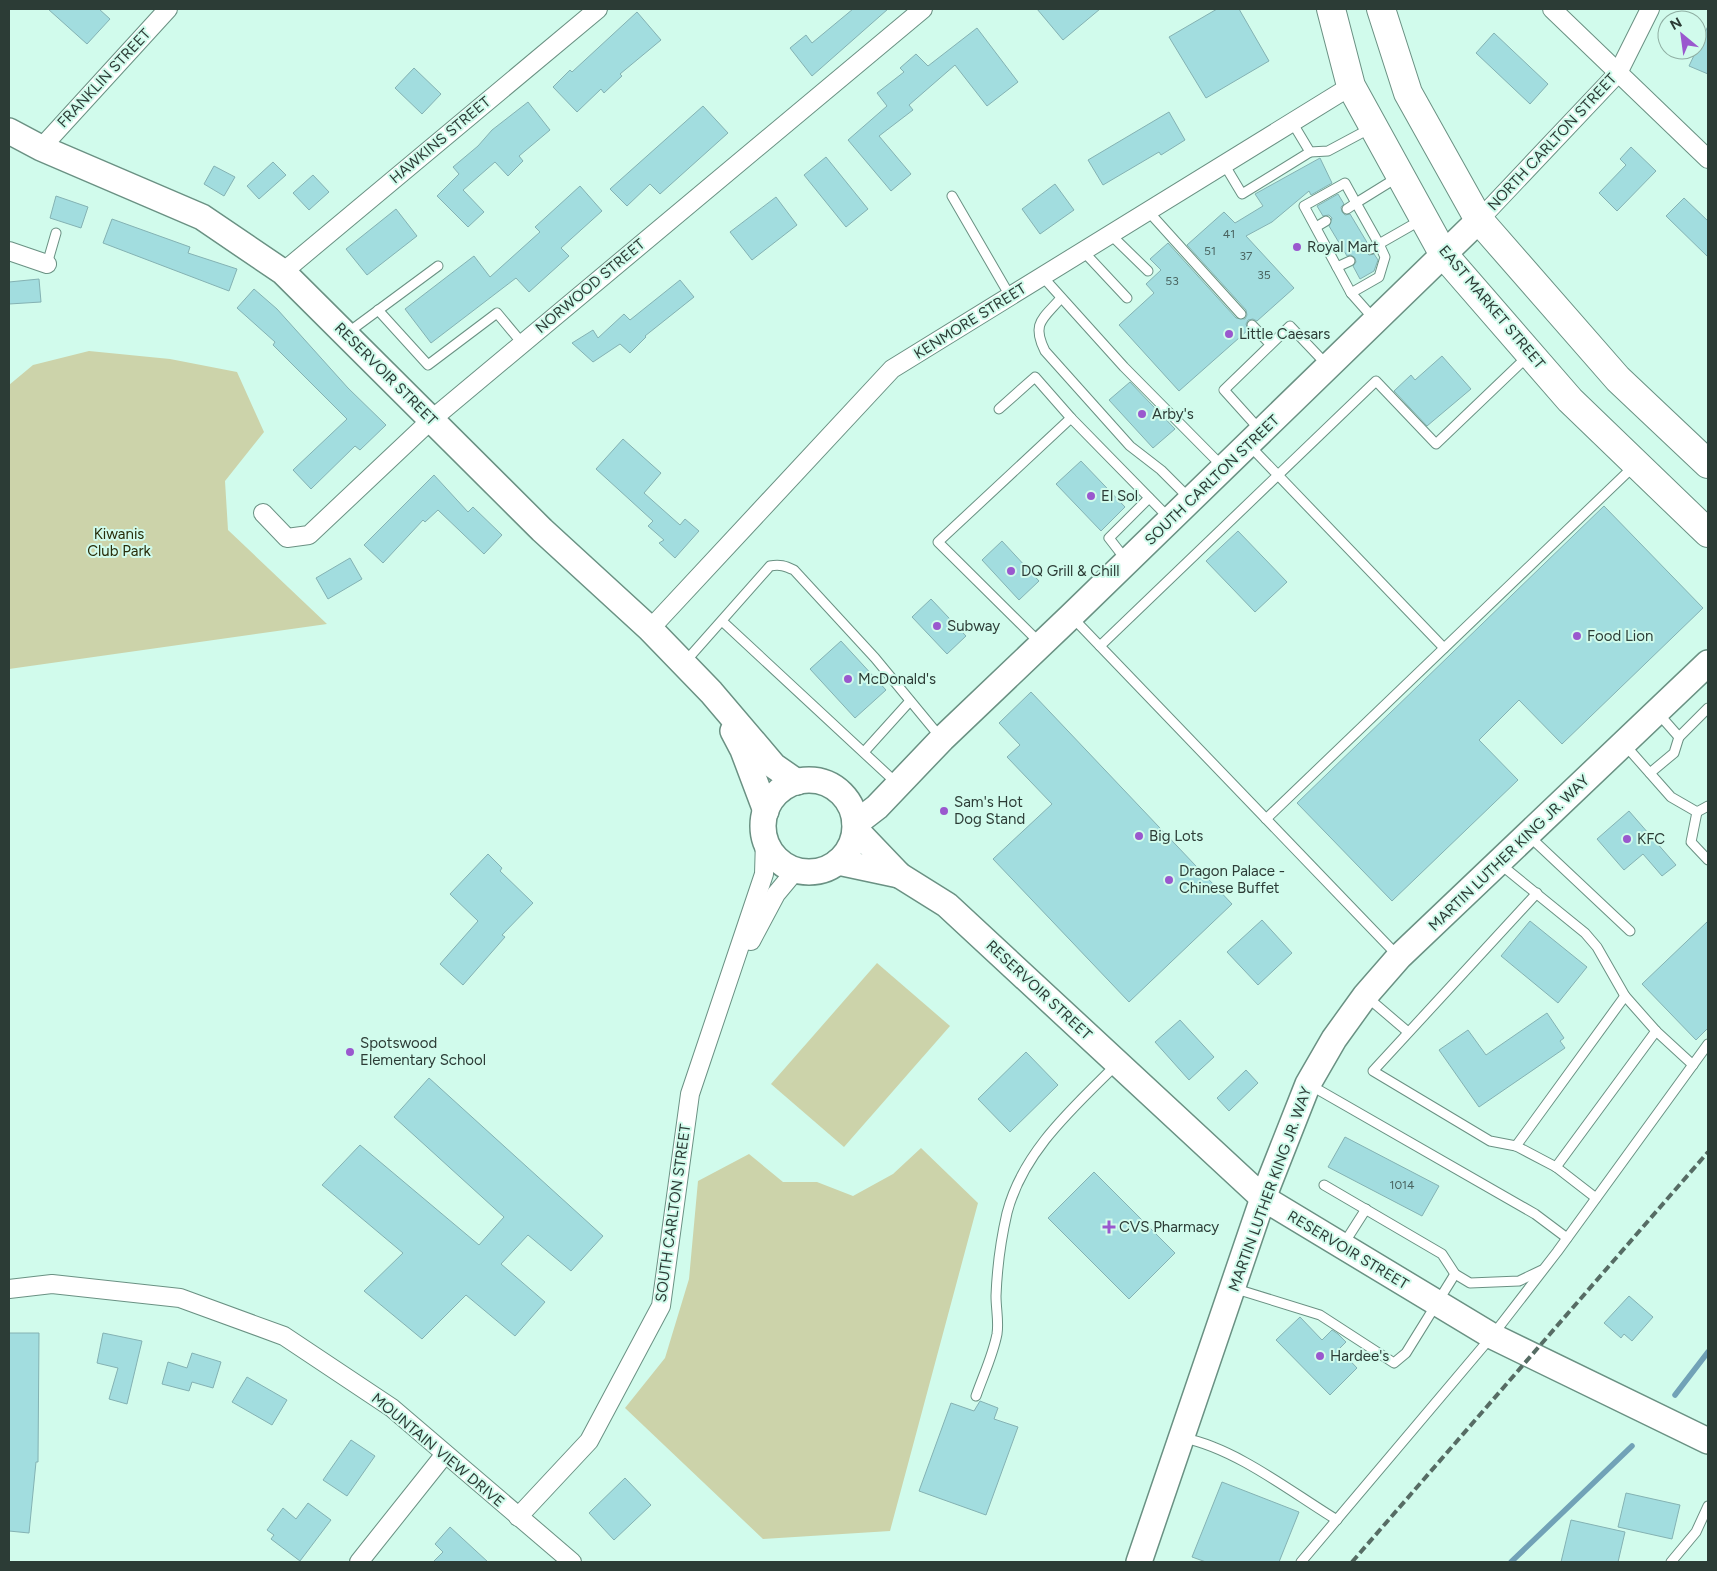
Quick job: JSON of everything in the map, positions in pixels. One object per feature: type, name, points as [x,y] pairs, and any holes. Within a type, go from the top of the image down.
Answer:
[{"type":"main road","name":"EAST MARKET STREET","points":[[1331,9],[1351,86],[1444,255],[1570,400],[1708,533]]},
{"type":"main road","points":[[1380,9],[1408,93],[1479,220],[1618,379],[1708,464]]},
{"type":"main road","name":"RESERVOIR STREET","points":[[9,131],[41,148],[202,216],[283,272],[542,530],[650,629],[712,692],[774,766],[797,782]]},
{"type":"main road","name":"SOUTH CARLTON STREET","points":[[856,827],[942,739],[1128,562],[1479,220]]},
{"type":"main road","name":"MARTIN LUTHER KING JR. WAY","points":[[1139,1562],[1263,1198],[1308,1084],[1334,1038],[1365,996],[1399,957],[1708,663]]},
{"type":"main road","name":"RESERVOIR STREET","points":[[712,692],[743,750],[766,811]]},
{"type":"main road","name":"SOUTH CARLTON STREET","points":[[841,793],[865,794],[876,789],[942,739]]},
{"type":"main road","points":[[813,780],[828,784],[841,793],[848,802],[856,827],[851,845],[838,862],[825,869],[810,872],[796,870],[783,864],[772,853],[765,840],[763,826],[766,811],[773,798],[784,788],[797,782],[813,780]]},
{"type":"main road","name":"RESERVOIR STREET","points":[[856,827],[898,875],[947,905],[1039,988],[1263,1198],[1492,1336],[1708,1441]]},
{"type":"main road","name":"RESERVOIR STREET","points":[[838,862],[898,875]]},
{"type":"street","name":"FRANKLIN STREET","points":[[41,148],[168,9]]},
{"type":"street","name":"HAWKINS STREET","points":[[283,272],[598,9]]},
{"type":"street","name":"NORWOOD STREET","points":[[263,513],[287,538],[309,535],[431,420],[923,9]]},
{"type":"street","points":[[1552,9],[1708,159]]},
{"type":"street","name":"NORTH CARLTON STREET","points":[[1479,220],[1618,73],[1650,9]]},
{"type":"street","name":"KENMORE STREET","points":[[650,629],[892,369],[1351,86]]},
{"type":"street","points":[[9,251],[47,264]]},
{"type":"street","name":"SOUTH CARLTON STREET","points":[[518,1516],[589,1441],[661,1306],[690,1094],[764,874],[765,840]]},
{"type":"street","name":"SOUTH CARLTON STREET","points":[[725,990],[776,894],[796,870]]},
{"type":"street","name":"MOUNTAIN VIEW DRIVE","points":[[9,1289],[52,1284],[180,1298],[284,1336],[392,1408],[572,1562]]},
{"type":"street","points":[[359,1562],[445,1454]]},
{"type":"lane","points":[[1292,122],[1310,152]]},
{"type":"lane","points":[[1224,164],[1242,194],[1310,152],[1328,150],[1374,127]]},
{"type":"lane","points":[[1347,209],[1400,176]]},
{"type":"lane","points":[[1351,293],[1379,277],[1385,257],[1375,246],[1345,183],[1304,206],[1351,293],[1376,321]]},
{"type":"lane","points":[[952,196],[1010,296]]},
{"type":"lane","points":[[1148,211],[1241,314]]},
{"type":"lane","points":[[1375,246],[1424,219]]},
{"type":"lane","points":[[1316,227],[1326,221]]},
{"type":"lane","points":[[47,264],[56,234]]},
{"type":"lane","points":[[1110,234],[1148,271]]},
{"type":"lane","points":[[1083,251],[1127,298]]},
{"type":"lane","points":[[1337,267],[1350,261]]},
{"type":"lane","points":[[346,334],[438,266]]},
{"type":"lane","points":[[1042,276],[1224,468]]},
{"type":"lane","points":[[1061,298],[1038,324],[1038,337],[1045,351],[1130,446],[1161,470],[1191,500]]},
{"type":"lane","points":[[378,310],[428,365],[497,313],[522,343]]},
{"type":"lane","points":[[1252,325],[1270,344]]},
{"type":"lane","points":[[1329,367],[1290,326],[1224,390],[1278,475],[1444,648]]},
{"type":"lane","points":[[1100,646],[1376,381],[1436,444],[1530,354]]},
{"type":"lane","points":[[999,409],[1035,377],[1071,418],[1171,520]]},
{"type":"lane","points":[[1042,644],[938,542],[1071,418]]},
{"type":"lane","points":[[1266,819],[1636,464]]},
{"type":"lane","points":[[1128,562],[1109,538],[1149,498]]},
{"type":"lane","points":[[684,664],[770,566],[778,564],[785,566],[794,570],[875,658],[942,739]]},
{"type":"lane","points":[[1071,616],[1399,957]]},
{"type":"lane","points":[[722,621],[890,777]]},
{"type":"lane","points":[[864,752],[910,701]]},
{"type":"lane","points":[[1650,773],[1674,753],[1679,736],[1708,708]]},
{"type":"lane","points":[[1657,711],[1679,736]]},
{"type":"lane","points":[[1623,743],[1671,797],[1697,812]]},
{"type":"lane","points":[[1697,812],[1708,806]]},
{"type":"lane","points":[[1697,812],[1691,842],[1708,860]]},
{"type":"lane","points":[[1527,834],[1630,931]]},
{"type":"lane","points":[[1498,862],[1585,933],[1597,947],[1625,996],[1656,1031],[1693,1065]]},
{"type":"lane","points":[[1537,894],[1373,1071],[1490,1141],[1516,1146],[1556,1167],[1596,1198]]},
{"type":"lane","points":[[1365,996],[1408,1032]]},
{"type":"lane","points":[[1516,1146],[1625,996]]},
{"type":"lane","points":[[1556,1167],[1656,1031]]},
{"type":"lane","points":[[1302,1562],[1492,1336],[1567,1238],[1708,1044]]},
{"type":"lane","points":[[976,1396],[998,1332],[996,1295],[999,1263],[1007,1214],[1013,1194],[1023,1172],[1046,1138],[1118,1064]]},
{"type":"lane","points":[[1308,1084],[1535,1214],[1567,1238]]},
{"type":"lane","points":[[1324,1185],[1442,1254],[1455,1274],[1470,1283],[1519,1281],[1544,1268]]},
{"type":"lane","points":[[1342,1246],[1366,1209]]},
{"type":"lane","points":[[1233,1288],[1320,1315],[1394,1363],[1406,1353],[1455,1274]]},
{"type":"lane","points":[[1181,1438],[1194,1441],[1243,1462],[1337,1520]]},
{"type":"lane","points":[[1671,1562],[1696,1532],[1708,1506]]},
{"type":"green space","name":"Kiwanis Club Park","points":[[89,351],[170,359],[237,372],[264,432],[225,481],[228,530],[327,624],[9,669],[9,385],[33,365]]},
{"type":"green space","points":[[877,963],[950,1026],[844,1147],[771,1084]]},
{"type":"green space","points":[[921,1148],[978,1203],[890,1531],[763,1539],[625,1408],[665,1358],[689,1279],[698,1181],[749,1154],[783,1182],[817,1182],[853,1196],[893,1174]]},
{"type":"building","points":[[48,9],[99,9],[110,19],[87,44]]},
{"type":"building","points":[[853,9],[888,9],[812,76],[790,48],[806,35],[812,43]]},
{"type":"building","points":[[1037,9],[1100,9],[1063,40]]},
{"type":"building","points":[[1217,9],[1239,9],[1269,61],[1206,98],[1169,37]]},
{"type":"building","points":[[637,12],[661,40],[620,74],[622,76],[604,93],[601,89],[577,112],[553,87]]},
{"type":"building","points":[[1708,26],[1708,74],[1689,66],[1692,60],[1707,60]]},
{"type":"building","points":[[977,28],[1018,82],[987,106],[955,65],[909,105],[913,110],[879,136],[911,174],[891,191],[848,140],[887,106],[877,93],[904,72],[900,68],[916,54],[928,66]]},
{"type":"building","points":[[1494,33],[1548,84],[1530,104],[1476,53]]},
{"type":"building","points":[[414,68],[441,94],[422,114],[395,88]]},
{"type":"building","points":[[528,102],[550,130],[519,156],[523,161],[508,176],[495,162],[463,190],[484,212],[468,227],[437,196],[459,174],[453,167],[478,146],[492,130]]},
{"type":"building","points":[[703,106],[728,133],[660,194],[650,184],[627,206],[610,189]]},
{"type":"building","points":[[1169,112],[1185,140],[1161,155],[1159,152],[1103,185],[1088,160]]},
{"type":"building","points":[[1631,147],[1656,171],[1617,211],[1599,193],[1626,165],[1620,159]]},
{"type":"building","points":[[826,157],[868,209],[846,227],[804,175]]},
{"type":"building","points":[[1320,158],[1332,183],[1311,195],[1309,191],[1272,222],[1246,236],[1294,288],[1257,321],[1253,319],[1248,320],[1246,324],[1248,330],[1179,391],[1119,325],[1154,293],[1146,284],[1161,270],[1150,259],[1168,243],[1236,318],[1245,319],[1247,315],[1246,310],[1187,245],[1224,212],[1235,223],[1263,206],[1255,194]]},
{"type":"building","points":[[273,162],[286,175],[259,199],[247,186]]},
{"type":"building","points":[[214,166],[235,177],[224,196],[204,184]]},
{"type":"building","points":[[313,175],[329,192],[309,210],[293,193]]},
{"type":"building","points":[[1055,184],[1074,210],[1040,234],[1022,209]]},
{"type":"building","points":[[580,186],[602,211],[561,248],[569,256],[529,292],[516,278],[431,343],[405,309],[474,256],[490,277],[540,232],[535,227]]},
{"type":"building","points":[[1338,194],[1344,204],[1341,207],[1342,212],[1345,215],[1350,214],[1368,244],[1366,252],[1369,255],[1374,254],[1378,260],[1374,271],[1360,279],[1353,266],[1356,262],[1355,258],[1351,255],[1347,256],[1329,226],[1332,218],[1329,215],[1323,216],[1317,206]]},
{"type":"building","points":[[56,196],[88,207],[81,228],[50,218]]},
{"type":"building","points":[[776,197],[797,225],[752,260],[730,232]]},
{"type":"building","points":[[1684,198],[1708,221],[1708,257],[1666,216]]},
{"type":"building","points":[[396,209],[417,236],[367,275],[346,249]]},
{"type":"building","points":[[112,219],[190,247],[188,253],[237,269],[229,291],[103,243]]},
{"type":"building","points":[[39,279],[41,302],[9,304],[9,282]]},
{"type":"building","points":[[680,280],[694,297],[645,336],[630,353],[620,344],[593,362],[572,343],[593,330],[598,338],[624,314],[630,320]]},
{"type":"building","points":[[254,289],[277,309],[348,388],[386,425],[360,450],[355,446],[311,489],[293,470],[347,419],[273,345],[275,342],[237,308]]},
{"type":"building","points":[[1442,356],[1471,389],[1427,426],[1394,391],[1411,375],[1415,380]]},
{"type":"building","name":"Arby's","points":[[1130,382],[1175,429],[1153,448],[1109,400]]},
{"type":"building","points":[[623,439],[661,473],[644,493],[680,525],[685,519],[699,531],[675,558],[659,543],[664,540],[648,526],[653,521],[596,469]]},
{"type":"building","name":"El Sol","points":[[1081,461],[1125,507],[1101,531],[1056,484]]},
{"type":"building","points":[[434,475],[468,512],[473,507],[502,535],[484,554],[438,510],[425,522],[423,520],[383,563],[364,545]]},
{"type":"building","points":[[1604,506],[1703,608],[1562,744],[1519,700],[1479,740],[1518,780],[1392,901],[1297,803]]},
{"type":"building","points":[[1238,531],[1287,582],[1255,612],[1206,561]]},
{"type":"building","name":"DQ Grill & Chill","points":[[1002,541],[1039,581],[1019,600],[982,560]]},
{"type":"building","points":[[350,558],[362,579],[328,599],[316,578]]},
{"type":"building","points":[[931,599],[966,636],[947,654],[912,617]]},
{"type":"building","name":"McDonald's","points":[[841,641],[886,690],[855,718],[810,669]]},
{"type":"building","points":[[1031,692],[1232,904],[1129,1002],[993,859],[1052,804],[1007,757],[1020,745],[999,723]]},
{"type":"building","points":[[1629,811],[1676,865],[1662,876],[1643,854],[1624,870],[1597,839]]},
{"type":"building","points":[[488,854],[502,868],[500,871],[533,903],[502,935],[505,937],[463,985],[440,964],[478,921],[450,894]]},
{"type":"building","points":[[1262,920],[1292,953],[1258,985],[1227,952]]},
{"type":"building","points":[[1530,921],[1587,967],[1558,1003],[1501,956]]},
{"type":"building","points":[[1708,921],[1708,1028],[1696,1040],[1642,984]]},
{"type":"building","points":[[1547,1013],[1564,1038],[1560,1041],[1565,1048],[1479,1107],[1439,1050],[1468,1030],[1486,1055]]},
{"type":"building","points":[[1180,1020],[1214,1057],[1189,1080],[1155,1042]]},
{"type":"building","points":[[1026,1052],[1058,1085],[1010,1132],[978,1099]]},
{"type":"building","points":[[1246,1070],[1258,1083],[1229,1111],[1217,1098]]},
{"type":"building","name":"Spotswood Elementary School","points":[[429,1078],[603,1236],[571,1271],[528,1235],[501,1264],[545,1302],[515,1336],[466,1295],[422,1339],[364,1291],[403,1253],[322,1185],[360,1145],[479,1245],[504,1217],[394,1117]]},
{"type":"building","points":[[1345,1137],[1439,1186],[1422,1216],[1328,1167]]},
{"type":"building","points":[[1094,1172],[1175,1253],[1129,1299],[1048,1218]]},
{"type":"building","points":[[1629,1296],[1653,1317],[1632,1341],[1624,1334],[1621,1338],[1604,1323]]},
{"type":"building","points":[[1300,1317],[1322,1340],[1332,1330],[1338,1334],[1346,1342],[1339,1349],[1357,1368],[1330,1395],[1276,1340]]},
{"type":"building","points":[[9,1333],[39,1333],[38,1462],[36,1462],[29,1533],[9,1531]]},
{"type":"building","points":[[103,1333],[142,1341],[127,1404],[109,1399],[118,1368],[97,1363]]},
{"type":"building","points":[[192,1353],[221,1362],[213,1388],[192,1382],[189,1391],[162,1384],[168,1362],[187,1368]]},
{"type":"building","points":[[247,1377],[287,1400],[272,1425],[232,1402]]},
{"type":"building","points":[[980,1401],[998,1408],[994,1419],[1018,1427],[986,1515],[919,1491],[951,1403],[974,1411]]},
{"type":"building","points":[[351,1440],[375,1456],[347,1496],[323,1480]]},
{"type":"building","points":[[625,1478],[651,1505],[614,1540],[589,1513]]},
{"type":"building","points":[[1222,1482],[1299,1512],[1279,1562],[1206,1562],[1192,1557]]},
{"type":"building","points":[[1626,1493],[1680,1505],[1672,1539],[1618,1527]]},
{"type":"building","points":[[308,1503],[331,1520],[300,1561],[271,1539],[274,1535],[267,1530],[283,1508],[296,1519]]},
{"type":"building","points":[[1571,1520],[1625,1532],[1618,1562],[1561,1562]]},
{"type":"building","points":[[450,1527],[488,1562],[433,1562],[443,1552],[435,1544]]},
{"type":"waterway","points":[[1675,1395],[1708,1352]]},
{"type":"waterway","points":[[1511,1562],[1632,1446]]},
{"type":"railway","points":[[1352,1562],[1708,1152]]},
{"type":"place","name":"Royal Mart","points":[[1297,247]]},
{"type":"place","name":"Little Caesars","points":[[1229,334]]},
{"type":"place","name":"Arby's","points":[[1142,414]]},
{"type":"place","name":"El Sol","points":[[1091,496]]},
{"type":"place","name":"DQ Grill & Chill","points":[[1011,571]]},
{"type":"place","name":"Subway","points":[[937,626]]},
{"type":"place","name":"Food Lion","points":[[1577,636]]},
{"type":"place","name":"McDonald's","points":[[848,679]]},
{"type":"place","name":"Sam's Hot Dog Stand","points":[[944,811]]},
{"type":"place","name":"Big Lots","points":[[1139,836]]},
{"type":"place","name":"KFC","points":[[1627,839]]},
{"type":"place","name":"Dragon Palace - Chinese Buffet","points":[[1169,880]]},
{"type":"place","name":"Spotswood Elementary School","points":[[350,1052]]},
{"type":"place","name":"CVS Pharmacy","points":[[1109,1227]]},
{"type":"place","name":"Hardee's","points":[[1320,1356]]}]
